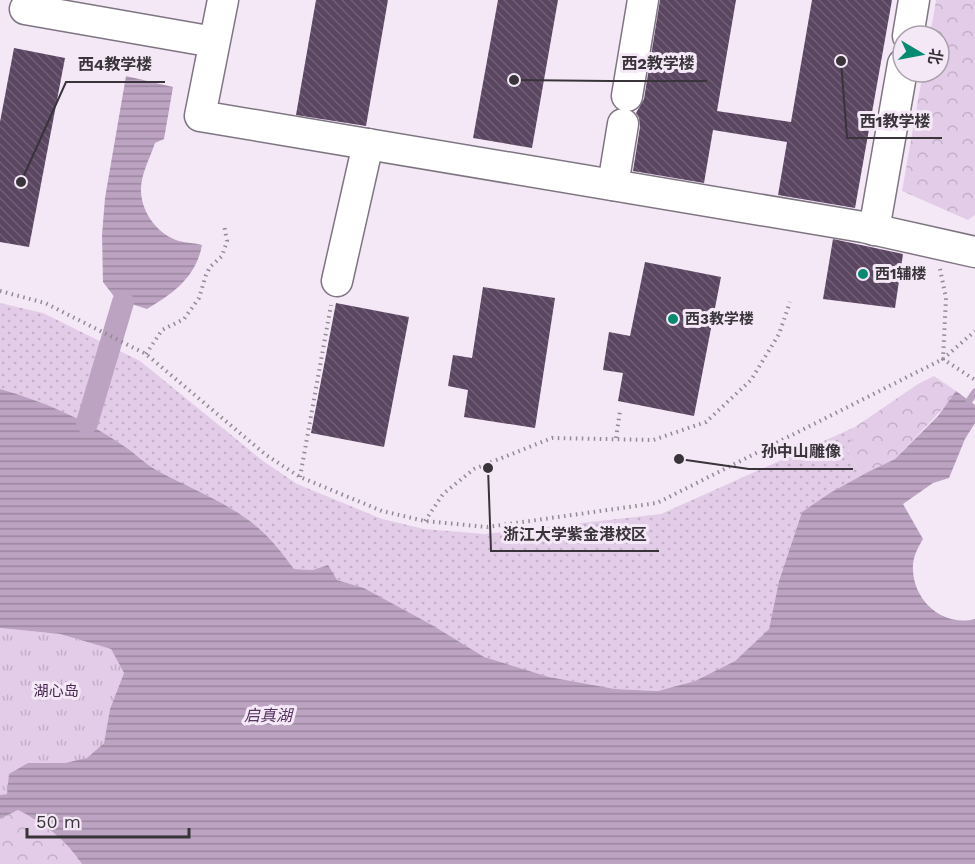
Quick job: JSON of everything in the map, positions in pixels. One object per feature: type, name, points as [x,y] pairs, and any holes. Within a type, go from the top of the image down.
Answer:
[{"type":"lane","points":[[223,0],[200,116],[874,230],[975,252]]},
{"type":"lane","points":[[613,185],[643,0]]},
{"type":"lane","points":[[910,24],[914,0]]},
{"type":"lane","points":[[25,9],[214,42]]},
{"type":"lane","points":[[874,230],[900,84]]},
{"type":"lane","points":[[337,281],[368,144]]},
{"type":"path","points":[[146,354],[162,330],[184,319],[200,298],[206,275],[210,267],[222,256],[227,241],[224,225]]},
{"type":"path","points":[[930,242],[941,272],[946,298],[943,359]]},
{"type":"path","points":[[300,477],[328,315],[337,281]]},
{"type":"path","points":[[0,291],[45,303],[146,354],[266,455],[300,477],[382,511],[425,521],[487,527],[657,503],[943,359],[975,331]]},
{"type":"path","points":[[425,521],[443,494],[474,469],[552,438],[653,440],[706,422],[751,380],[779,334],[790,302]]},
{"type":"path","points":[[943,359],[975,380]]},
{"type":"path","points":[[616,438],[620,411]]},
{"type":"green space","points":[[936,0],[975,0],[975,215],[968,220],[902,191],[921,84],[951,84],[951,24],[932,24]]},
{"type":"green space","points":[[0,303],[43,313],[140,361],[263,461],[297,484],[382,519],[424,529],[485,534],[661,514],[855,427],[848,452],[861,476],[802,512],[779,581],[769,629],[735,661],[695,681],[659,691],[615,689],[549,677],[484,658],[432,625],[364,588],[313,570],[294,569],[267,536],[236,512],[158,471],[121,444],[78,419],[32,399],[0,389]]},
{"type":"green space","points":[[934,376],[956,391],[950,401],[895,459],[861,476],[848,452],[855,427],[918,384]]},
{"type":"green space","name":"湖心岛","points":[[0,628],[60,634],[111,649],[124,673],[110,709],[104,743],[87,759],[65,763],[28,763],[7,794],[0,795]]},
{"type":"green space","points":[[18,810],[53,832],[82,864],[0,864],[0,819]]},
{"type":"water","points":[[126,76],[173,87],[164,139],[155,143],[144,173],[141,186],[142,200],[148,216],[158,229],[179,241],[202,245],[195,266],[189,275],[175,290],[147,309],[116,299],[103,282],[102,235],[105,198]]},
{"type":"water","name":"启真湖","points":[[0,389],[32,399],[78,419],[121,444],[158,471],[236,512],[267,536],[294,569],[313,570],[328,565],[337,580],[364,588],[432,625],[484,657],[549,677],[615,689],[658,691],[695,681],[735,661],[769,629],[779,581],[802,512],[830,493],[895,459],[938,416],[956,391],[975,405],[975,423],[965,439],[949,478],[933,483],[903,504],[923,539],[915,554],[913,566],[915,582],[925,602],[933,610],[952,619],[963,621],[975,619],[975,864],[82,864],[61,839],[28,815],[18,810],[0,819],[0,795],[7,794],[9,774],[28,763],[65,763],[87,758],[104,743],[110,709],[124,673],[111,649],[60,634],[0,628]]},
{"type":"building","points":[[316,0],[388,0],[366,126],[296,115]]},
{"type":"building","points":[[498,0],[558,0],[532,148],[473,138]]},
{"type":"building","points":[[660,0],[736,0],[717,111],[791,122],[812,0],[892,0],[855,208],[778,195],[787,142],[713,130],[704,183],[633,171],[640,127],[636,113],[644,99]]},
{"type":"building","points":[[14,48],[65,58],[29,247],[0,242],[0,122]]},
{"type":"building","name":"西1辅楼","points":[[833,239],[903,254],[895,308],[823,299]]},
{"type":"building","name":"西3教学楼","points":[[645,262],[721,277],[694,416],[618,401],[623,373],[603,370],[609,332],[630,336]]},
{"type":"building","points":[[483,287],[555,298],[535,428],[464,417],[468,390],[448,386],[453,355],[472,358]]},
{"type":"building","points":[[336,303],[409,317],[384,447],[311,433]]},
{"type":"waterway","points":[[87,423],[123,302]]},
{"type":"waterway","points":[[969,401],[975,392]]},
{"type":"place","name":"西1教学楼","points":[[841,61]]},
{"type":"place","name":"西2教学楼","points":[[514,80]]},
{"type":"place","name":"西4教学楼","points":[[21,182]]},
{"type":"place","name":"西1辅楼","points":[[863,274]]},
{"type":"place","name":"西3教学楼","points":[[673,319]]},
{"type":"place","name":"孙中山雕像","points":[[679,459]]},
{"type":"place","name":"浙江大学紫金港校区","points":[[488,468]]}]
